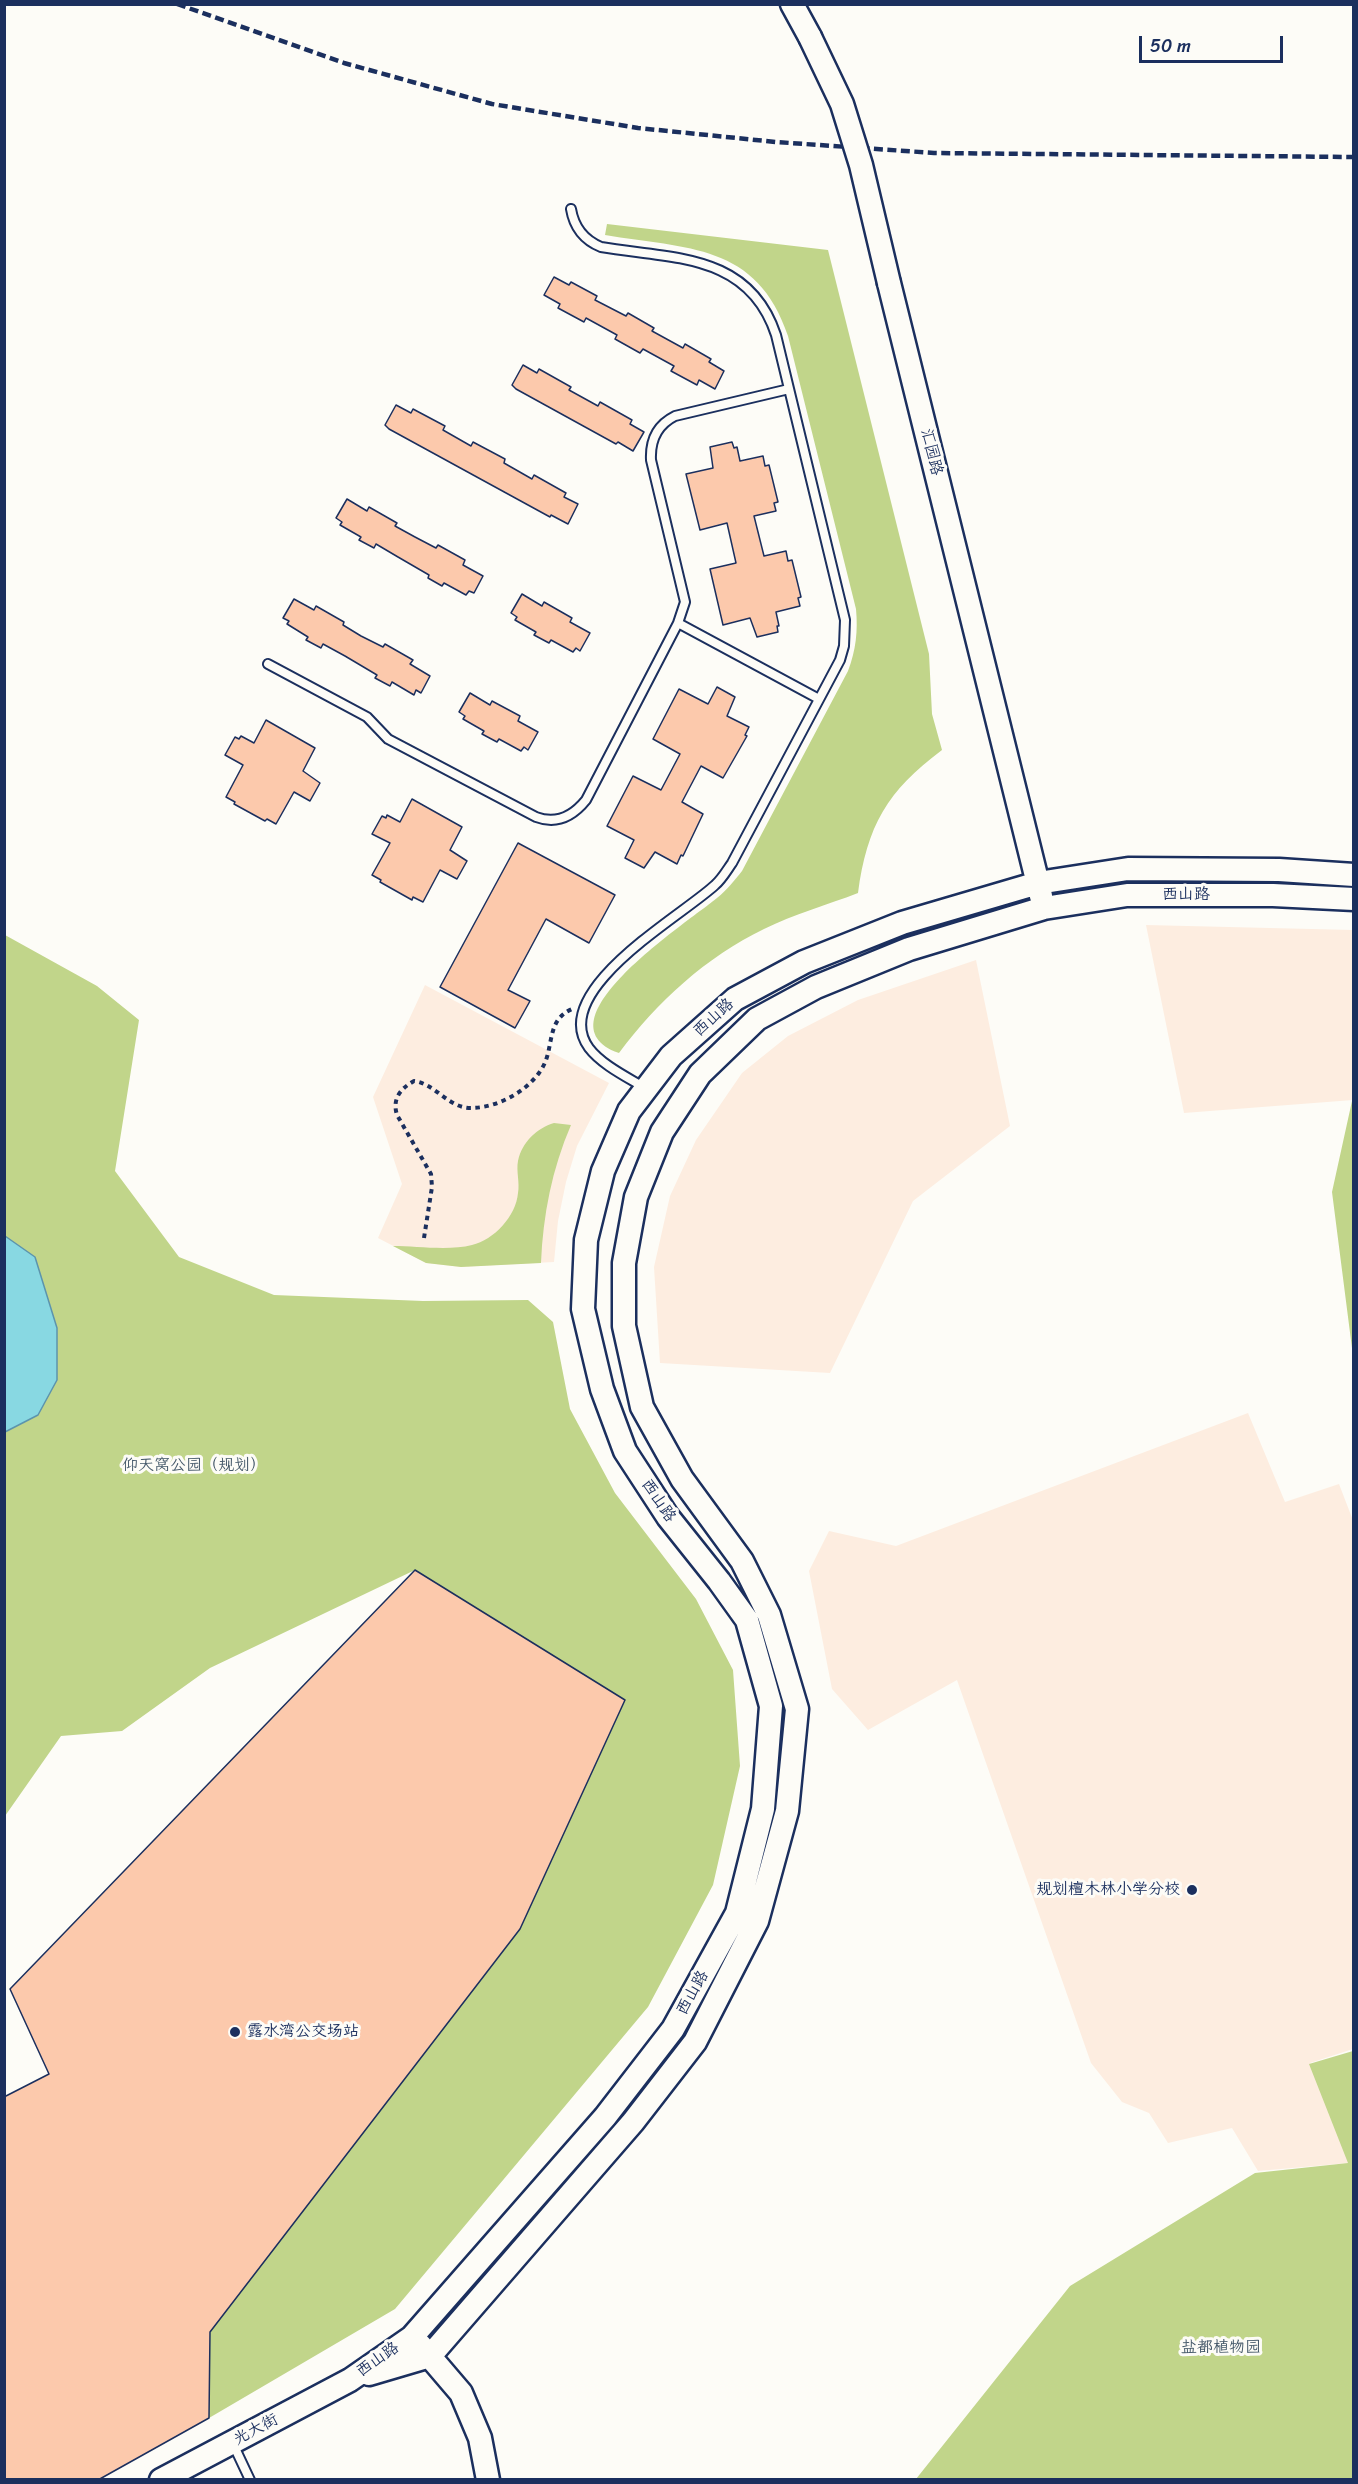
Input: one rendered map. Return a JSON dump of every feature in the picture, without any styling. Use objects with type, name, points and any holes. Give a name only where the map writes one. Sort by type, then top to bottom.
[{"type":"main road","name":"汇园路","points":[[792,4],[842,104],[861,165],[1044,908]]},
{"type":"main road","name":"西山路","points":[[350,2380],[412,2337],[605,2117],[674,2029],[736,1913],[763,1809],[771,1706],[747,1620],[668,1517],[625,1451],[602,1389],[583,1309],[586,1240],[603,1171],[629,1111],[671,1056],[735,999],[804,962],[902,923],[1038,883],[1128,869],[1279,870],[1353,875]]},
{"type":"main road","name":"西山路","points":[[350,2380],[430,2356],[633,2122],[695,2042],[757,1921],[787,1811],[796,1708],[769,1615],[742,1561],[682,1479],[642,1407],[624,1326],[624,1263],[636,1197],[662,1132],[700,1074],[757,1019],[816,987],[909,950],[1044,908],[1127,895],[1273,895],[1353,899]]},
{"type":"main road","points":[[412,2337],[461,2393],[480,2438],[488,2480]]},
{"type":"main road","name":"光大街","points":[[161,2480],[350,2380]]},
{"type":"lane","points":[[571,209],[577,228],[601,248],[714,267],[732,275],[748,288],[770,318],[845,620],[844,646],[840,660],[739,851],[724,874],[716,885],[676,913],[627,955],[592,993],[584,1007],[581,1020],[582,1034],[588,1048],[597,1057],[646,1089]]},
{"type":"lane","points":[[268,664],[367,717],[388,739],[536,817],[553,820],[574,812],[586,800],[678,623],[685,602],[651,460],[652,438],[668,420],[675,416],[789,389]]},
{"type":"lane","points":[[678,623],[819,699]]},
{"type":"lane","points":[[232,2442],[250,2480]]},
{"type":"path","points":[[424,1238],[432,1188],[431,1174],[397,1115],[395,1100],[401,1091],[414,1081],[424,1082],[451,1102],[469,1108],[487,1107],[510,1097],[528,1085],[539,1072],[546,1059],[550,1035],[561,1015],[570,1009],[584,1007]]},
{"type":"shaded area","points":[[1146,925],[1353,930],[1353,1100],[1184,1113]]},
{"type":"shaded area","points":[[976,960],[1010,1126],[913,1201],[830,1373],[660,1363],[654,1267],[670,1196],[696,1140],[742,1073],[788,1036],[858,1000]]},
{"type":"shaded area","points":[[425,985],[609,1083],[577,1146],[566,1182],[558,1221],[554,1262],[461,1267],[426,1263],[378,1238],[402,1184],[373,1097]]},
{"type":"shaded area","name":"规划檀木林小学分校","points":[[1248,1413],[1285,1502],[1339,1484],[1354,1523],[1353,2049],[1310,2063],[1349,2163],[1258,2171],[1232,2128],[1168,2143],[1149,2113],[1122,2102],[1091,2063],[957,1680],[868,1730],[832,1689],[809,1571],[829,1531],[896,1546]]},
{"type":"green space","points":[[607,224],[828,250],[929,654],[932,714],[942,750],[907,780],[883,812],[867,848],[858,893],[775,924],[722,953],[666,999],[619,1053],[597,1038],[594,1019],[605,996],[626,972],[652,949],[721,895],[742,871],[848,671],[855,648],[857,625],[856,609],[788,336],[775,306],[758,283],[738,267],[716,256],[691,249],[605,235]]},
{"type":"green space","name":"仰天窝公园（规划）","points":[[5,935],[97,986],[139,1020],[115,1171],[179,1257],[274,1295],[423,1301],[528,1300],[553,1322],[570,1409],[615,1493],[696,1599],[733,1670],[740,1766],[713,1885],[648,2007],[395,2309],[209,2418],[205,2334],[520,1929],[625,1700],[415,1570],[210,1668],[122,1731],[61,1736],[5,1816]]},
{"type":"green space","points":[[1353,1101],[1353,1356],[1332,1192]]},
{"type":"green space","points":[[554,1123],[571,1125],[550,1192],[541,1263],[461,1267],[426,1263],[393,1246],[463,1247],[480,1242],[496,1232],[503,1226],[516,1202],[518,1165],[523,1148],[536,1132]]},
{"type":"green space","name":"盐都植物园","points":[[1353,2051],[1353,2479],[916,2479],[1070,2286],[1255,2173],[1348,2163],[1309,2064]]},
{"type":"water","points":[[5,1236],[35,1257],[57,1328],[57,1380],[38,1415],[5,1432]]},
{"type":"building","points":[[554,277],[569,285],[571,282],[597,296],[595,300],[626,316],[628,313],[654,328],[652,331],[683,348],[685,344],[711,359],[709,362],[724,371],[715,389],[699,380],[697,385],[671,371],[674,366],[643,349],[640,353],[615,339],[617,335],[586,318],[584,322],[558,308],[560,304],[544,295]]},
{"type":"building","points":[[523,365],[537,373],[539,369],[571,387],[569,390],[598,406],[600,402],[632,420],[630,424],[644,432],[633,451],[516,389],[512,385]]},
{"type":"building","points":[[396,405],[411,413],[413,409],[445,426],[443,430],[471,446],[473,442],[505,459],[504,463],[532,479],[534,475],[566,493],[564,497],[578,504],[568,524],[551,515],[550,517],[389,429],[385,425]]},
{"type":"building","points":[[732,442],[734,448],[737,447],[740,461],[763,456],[765,466],[769,465],[778,502],[774,503],[776,511],[754,516],[764,556],[786,551],[788,561],[792,560],[801,597],[798,598],[800,606],[776,612],[778,632],[757,637],[750,618],[723,625],[710,569],[736,563],[727,523],[700,530],[686,474],[713,468],[710,447]]},
{"type":"building","points":[[347,499],[367,511],[369,507],[397,523],[395,526],[436,548],[438,545],[465,560],[463,565],[483,576],[474,593],[469,591],[466,595],[444,583],[442,586],[428,578],[429,575],[376,544],[374,548],[359,540],[361,537],[340,525],[342,522],[336,518]]},
{"type":"building","points":[[522,594],[542,606],[544,602],[572,618],[570,622],[590,633],[580,651],[576,648],[573,652],[551,640],[549,643],[534,635],[536,632],[515,620],[517,617],[511,613]]},
{"type":"building","points":[[294,599],[314,610],[316,606],[344,622],[343,625],[361,636],[383,647],[385,644],[413,660],[410,664],[430,676],[421,693],[416,690],[414,695],[392,682],[390,686],[375,678],[377,675],[345,656],[323,644],[321,648],[306,640],[308,637],[287,624],[289,621],[283,618]]},
{"type":"building","points":[[717,687],[735,697],[727,716],[749,727],[745,735],[747,736],[723,778],[701,766],[682,802],[703,814],[677,864],[655,852],[644,868],[625,858],[634,840],[607,826],[633,776],[661,790],[680,754],[653,739],[679,689],[708,704]]},
{"type":"building","points":[[470,693],[490,705],[492,701],[520,716],[518,721],[538,732],[528,750],[524,747],[521,751],[499,739],[497,742],[482,734],[484,731],[463,719],[465,716],[459,712]]},
{"type":"building","points":[[266,720],[315,748],[303,771],[320,783],[310,801],[294,792],[276,824],[267,819],[265,821],[226,797],[243,765],[225,755],[235,737],[239,739],[241,736],[254,743]]},
{"type":"building","points":[[412,799],[462,827],[450,850],[467,861],[457,879],[440,870],[423,902],[413,897],[412,900],[372,875],[390,843],[372,834],[382,816],[386,818],[387,815],[400,822]]},
{"type":"building","points":[[518,843],[615,895],[589,943],[546,919],[508,990],[530,1001],[515,1028],[440,987]]},
{"type":"building","name":"露水湾公交场站","points":[[415,1570],[625,1700],[520,1929],[210,2332],[209,2418],[98,2480],[4,2480],[4,2097],[49,2074],[10,1989]]},
{"type":"railway","points":[[177,4],[344,63],[492,104],[638,128],[776,142],[934,153],[1354,157]]},
{"type":"place","name":"规划檀木林小学分校","points":[[1192,1890]]},
{"type":"place","name":"露水湾公交场站","points":[[235,2032]]}]
